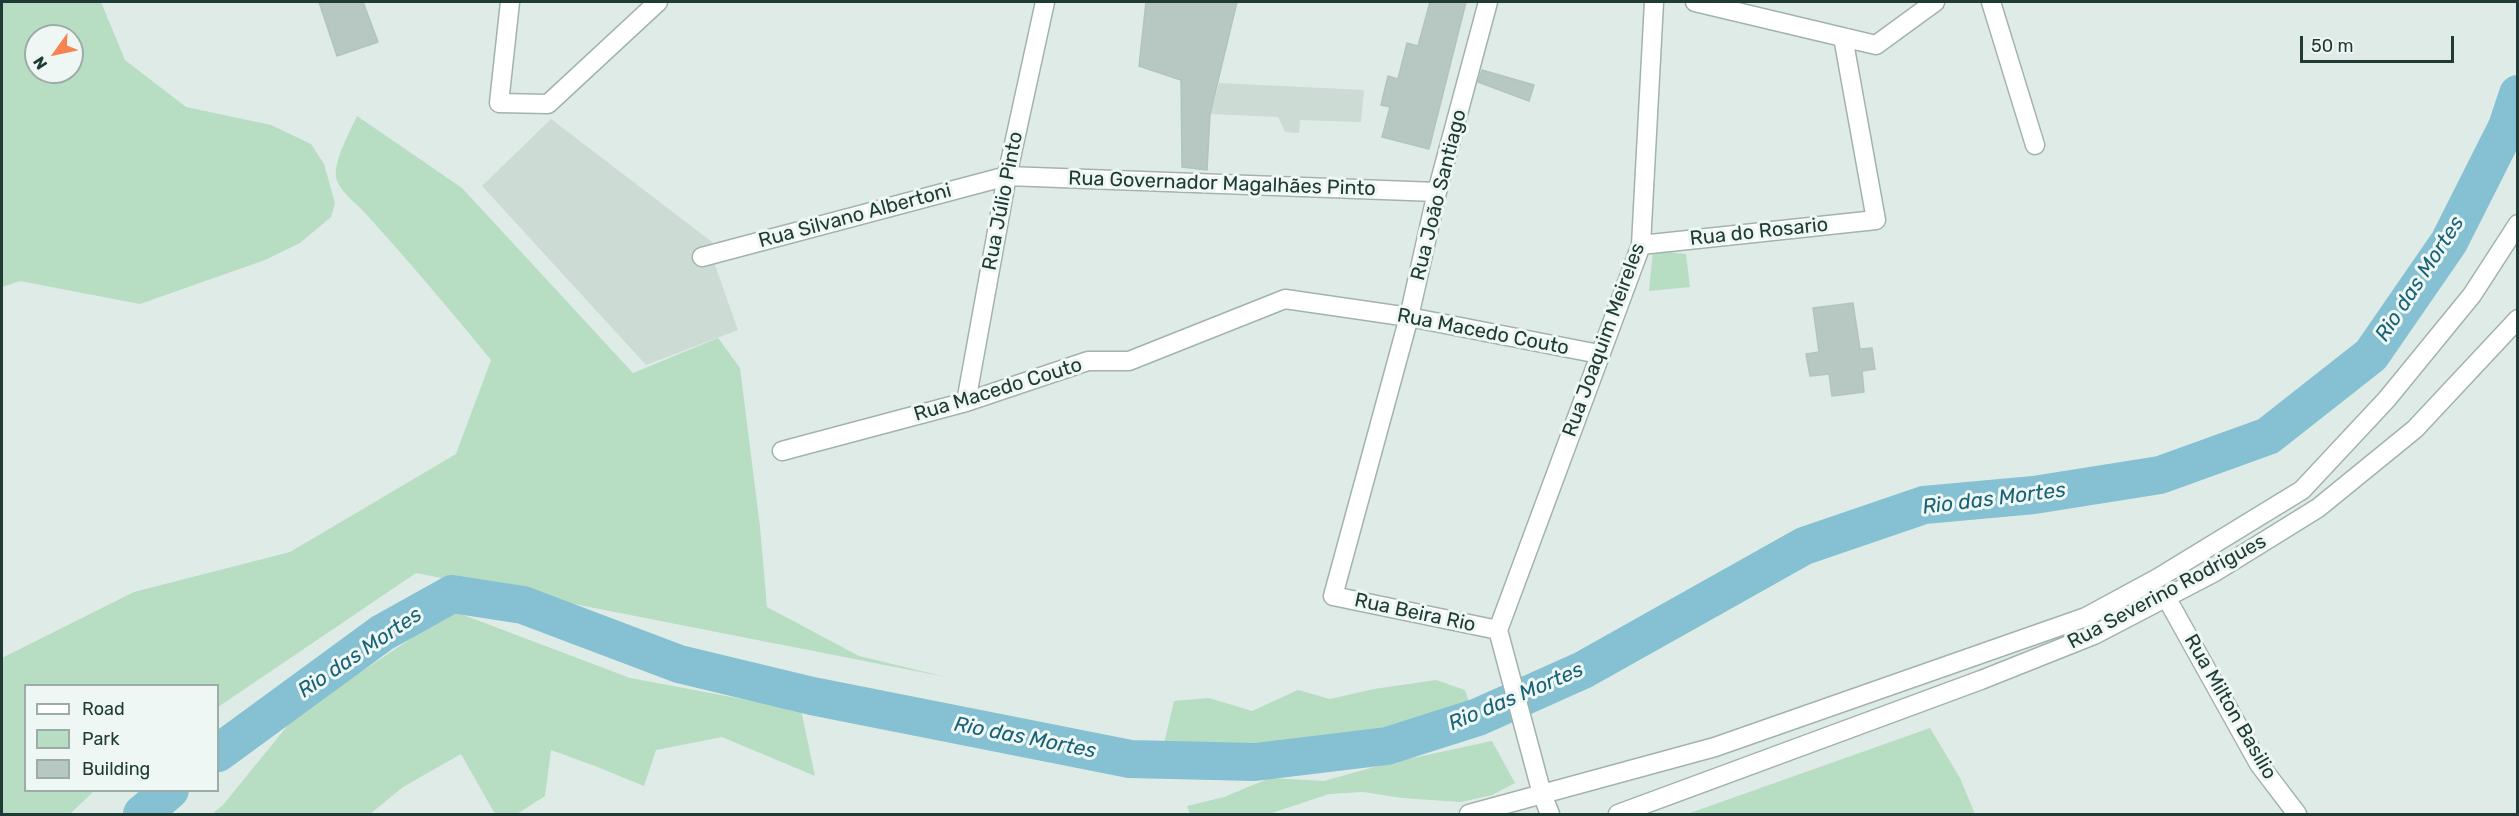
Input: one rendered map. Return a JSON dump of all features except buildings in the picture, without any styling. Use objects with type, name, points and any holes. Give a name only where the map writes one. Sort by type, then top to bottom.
[{"type":"street","points":[[510,2],[499,103],[548,104],[658,2]]},
{"type":"street","name":"Rua Júlio Pinto","points":[[966,402],[1007,176],[1045,2]]},
{"type":"street","name":"Rua João Santiago","points":[[1333,596],[1409,317],[1437,192],[1488,2]]},
{"type":"street","name":"Rua Joaquim Meireles","points":[[1498,630],[1641,245],[1654,2]]},
{"type":"street","points":[[1695,2],[1876,45],[1935,2]]},
{"type":"street","points":[[1991,2],[2034,145]]},
{"type":"street","name":"Rua do Rosario","points":[[1641,245],[1876,220],[1843,37]]},
{"type":"street","name":"Rua Governador Magalhães Pinto","points":[[1007,176],[1437,192]]},
{"type":"street","name":"Rua Silvano Albertoni","points":[[702,257],[1007,176]]},
{"type":"street","points":[[1469,814],[1715,747],[2086,617],[2158,578],[2302,490],[2387,399],[2472,295],[2517,224]]},
{"type":"street","name":"Rua Macedo Couto","points":[[782,451],[966,402],[1088,361],[1129,361],[1285,299],[1409,317],[1599,354]]},
{"type":"street","name":"Rua Severino Rodrigues","points":[[1618,814],[1991,676],[2094,635],[2213,573],[2318,508],[2415,429],[2517,319]]},
{"type":"street","name":"Rua Beira Rio","points":[[1333,596],[1498,630]]},
{"type":"street","name":"Rua Milton Basilio","points":[[2166,597],[2259,764],[2297,814]]},
{"type":"street","points":[[1498,630],[1542,794],[1550,814]]},
{"type":"shaded area","points":[[1219,83],[1364,90],[1361,122],[1300,120],[1299,133],[1285,132],[1278,117],[1210,114]]},
{"type":"shaded area","points":[[551,119],[712,242],[716,268],[738,330],[646,365],[482,186]]},
{"type":"green space","points":[[2,2],[101,2],[125,60],[186,107],[271,125],[311,144],[324,164],[335,203],[331,217],[300,243],[265,260],[140,304],[20,281],[2,287]]},
{"type":"green space","points":[[357,116],[462,188],[633,373],[718,338],[740,368],[760,527],[767,607],[859,656],[946,677],[416,573],[219,706],[219,684],[24,684],[24,792],[93,792],[70,814],[2,814],[2,658],[134,592],[290,552],[456,454],[491,360],[413,267],[337,182],[337,162]]},
{"type":"green space","points":[[1653,251],[1686,254],[1690,287],[1649,291]]},
{"type":"green space","points":[[453,611],[630,678],[801,710],[815,776],[722,737],[656,750],[644,786],[551,750],[545,796],[517,814],[495,814],[461,754],[403,787],[370,814],[212,814],[223,805],[297,714]]},
{"type":"green space","points":[[1436,680],[1465,690],[1471,708],[1381,734],[1219,751],[1163,748],[1174,701],[1209,698],[1252,711],[1298,690],[1330,699],[1374,689]]},
{"type":"green space","points":[[1930,728],[1960,778],[1975,814],[1687,814]]},
{"type":"green space","points":[[1492,741],[1515,783],[1492,795],[1461,802],[1402,798],[1363,792],[1329,794],[1269,814],[1190,814],[1187,806],[1224,797],[1270,778],[1324,781],[1385,764]]},
{"type":"waterway","name":"Rio das Mortes","points":[[219,752],[382,633],[452,594],[523,605],[679,664],[812,696],[1130,759],[1255,762],[1387,746],[1478,717],[1583,670],[1804,546],[1924,505],[2034,495],[2160,475],[2268,436],[2371,355],[2449,242],[2507,127],[2518,94]]},
{"type":"waterway","name":"Rio das Mortes","points":[[142,814],[168,792]]}]
